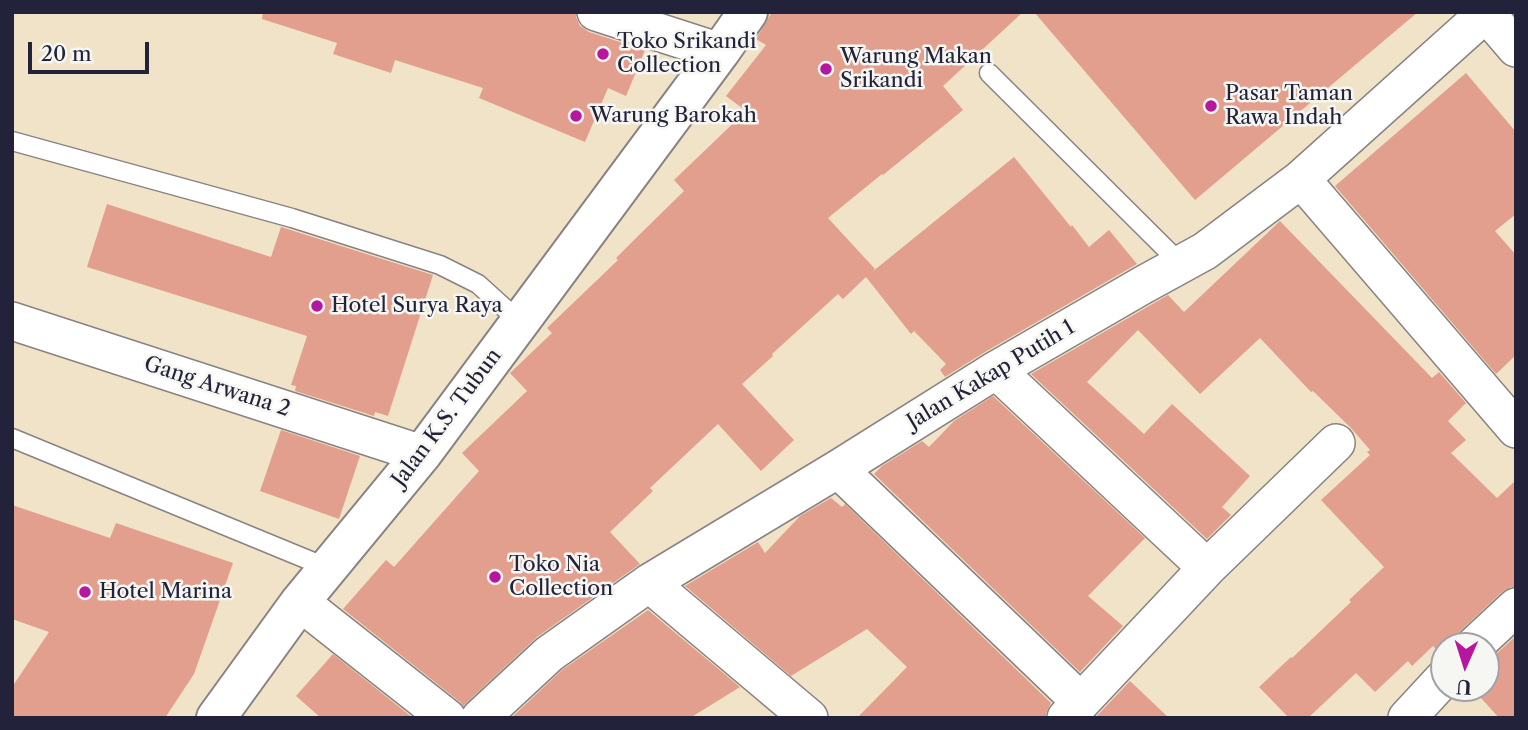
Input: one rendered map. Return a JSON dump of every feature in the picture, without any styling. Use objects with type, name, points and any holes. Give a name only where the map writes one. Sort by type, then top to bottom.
[{"type":"street","points":[[596,12],[720,52]]},
{"type":"street","name":"Jalan K.S. Tubun","points":[[216,718],[300,602],[422,454],[748,12]]},
{"type":"street","points":[[1486,13],[1516,48]]},
{"type":"street","name":"Jalan Kakap Putih 1","points":[[480,718],[549,654],[649,583],[996,370],[1205,251],[1301,179],[1486,13]]},
{"type":"street","points":[[1301,179],[1516,429]]},
{"type":"street","name":"Gang Arwana 2","points":[[12,321],[422,454]]},
{"type":"street","points":[[996,370],[1207,568]]},
{"type":"street","points":[[838,469],[1073,710],[1207,568],[1335,443]]},
{"type":"street","points":[[649,583],[809,718]]},
{"type":"street","points":[[300,602],[447,718]]},
{"type":"street","points":[[1489,632],[1516,607]]},
{"type":"street","points":[[1407,718],[1430,693]]},
{"type":"lane","points":[[989,74],[1181,264]]},
{"type":"lane","points":[[12,141],[292,218],[440,265],[478,284],[520,322]]},
{"type":"lane","points":[[12,438],[328,568]]},
{"type":"building","points":[[263,12],[576,12],[580,26],[589,32],[645,50],[626,96],[608,88],[585,142],[479,98],[483,88],[395,60],[391,73],[333,54],[337,43],[262,19]]},
{"type":"building","points":[[772,12],[1023,12],[943,86],[963,110],[828,218],[875,269],[872,272],[1014,157],[1089,247],[1109,230],[1137,264],[945,377],[940,370],[946,364],[914,331],[911,334],[866,277],[843,299],[838,294],[742,384],[794,440],[761,471],[718,424],[650,488],[653,491],[610,532],[640,564],[537,637],[463,706],[343,609],[386,560],[394,567],[479,471],[462,453],[527,391],[510,373],[552,333],[547,328],[618,260],[616,258],[684,191],[674,180],[746,111],[726,96],[766,45],[756,39]]},
{"type":"building","name":"Pasar Taman Rawa Indah","points":[[1034,12],[1418,12],[1195,200]]},
{"type":"building","points":[[1466,73],[1516,132],[1516,214],[1495,231],[1516,255],[1516,355],[1496,374],[1335,186]]},
{"type":"building","name":"Hotel Surya Raya","points":[[107,204],[271,257],[281,227],[433,275],[388,416],[375,412],[374,416],[295,391],[296,386],[291,385],[307,336],[87,267]]},
{"type":"building","points":[[1280,221],[1432,378],[1439,372],[1466,403],[1448,421],[1466,440],[1451,453],[1497,498],[1516,480],[1516,587],[1502,592],[1459,632],[1430,632],[1430,649],[1412,666],[1408,661],[1375,692],[1356,673],[1308,718],[1289,718],[1259,687],[1351,602],[1349,600],[1384,567],[1321,500],[1370,455],[1367,452],[1370,450],[1260,338],[1200,394],[1138,330],[1087,382],[1144,434],[1172,404],[1250,476],[1222,507],[1231,515],[1207,539],[1031,374],[1168,295],[1184,312]]},
{"type":"building","points":[[993,396],[1145,538],[1088,596],[1123,626],[1080,672],[874,474],[922,441],[929,447],[954,421]]},
{"type":"building","points":[[281,430],[360,456],[339,519],[260,491]]},
{"type":"building","points":[[831,498],[842,507],[845,504],[1051,703],[1046,718],[857,718],[907,667],[867,629],[791,676],[685,586],[758,542],[765,553],[800,516]]},
{"type":"building","points":[[12,505],[110,538],[116,523],[233,563],[194,674],[165,718],[12,718],[12,687],[49,632],[12,619]]},
{"type":"building","points":[[648,610],[740,687],[690,718],[511,718],[562,670]]},
{"type":"building","points":[[1516,636],[1516,718],[1499,718],[1485,702],[1500,702],[1500,650]]},
{"type":"building","points":[[333,654],[413,718],[321,718],[296,696]]},
{"type":"building","points":[[1130,681],[1169,718],[1095,718]]},
{"type":"place","name":"Toko Srikandi Collection","points":[[603,54]]},
{"type":"place","name":"Warung Makan Srikandi","points":[[826,69]]},
{"type":"place","name":"Pasar Taman Rawa Indah","points":[[1211,106]]},
{"type":"place","name":"Warung Barokah","points":[[576,116]]},
{"type":"place","name":"Hotel Surya Raya","points":[[317,306]]},
{"type":"place","name":"Toko Nia Collection","points":[[495,577]]},
{"type":"place","name":"Hotel Marina","points":[[85,592]]}]
